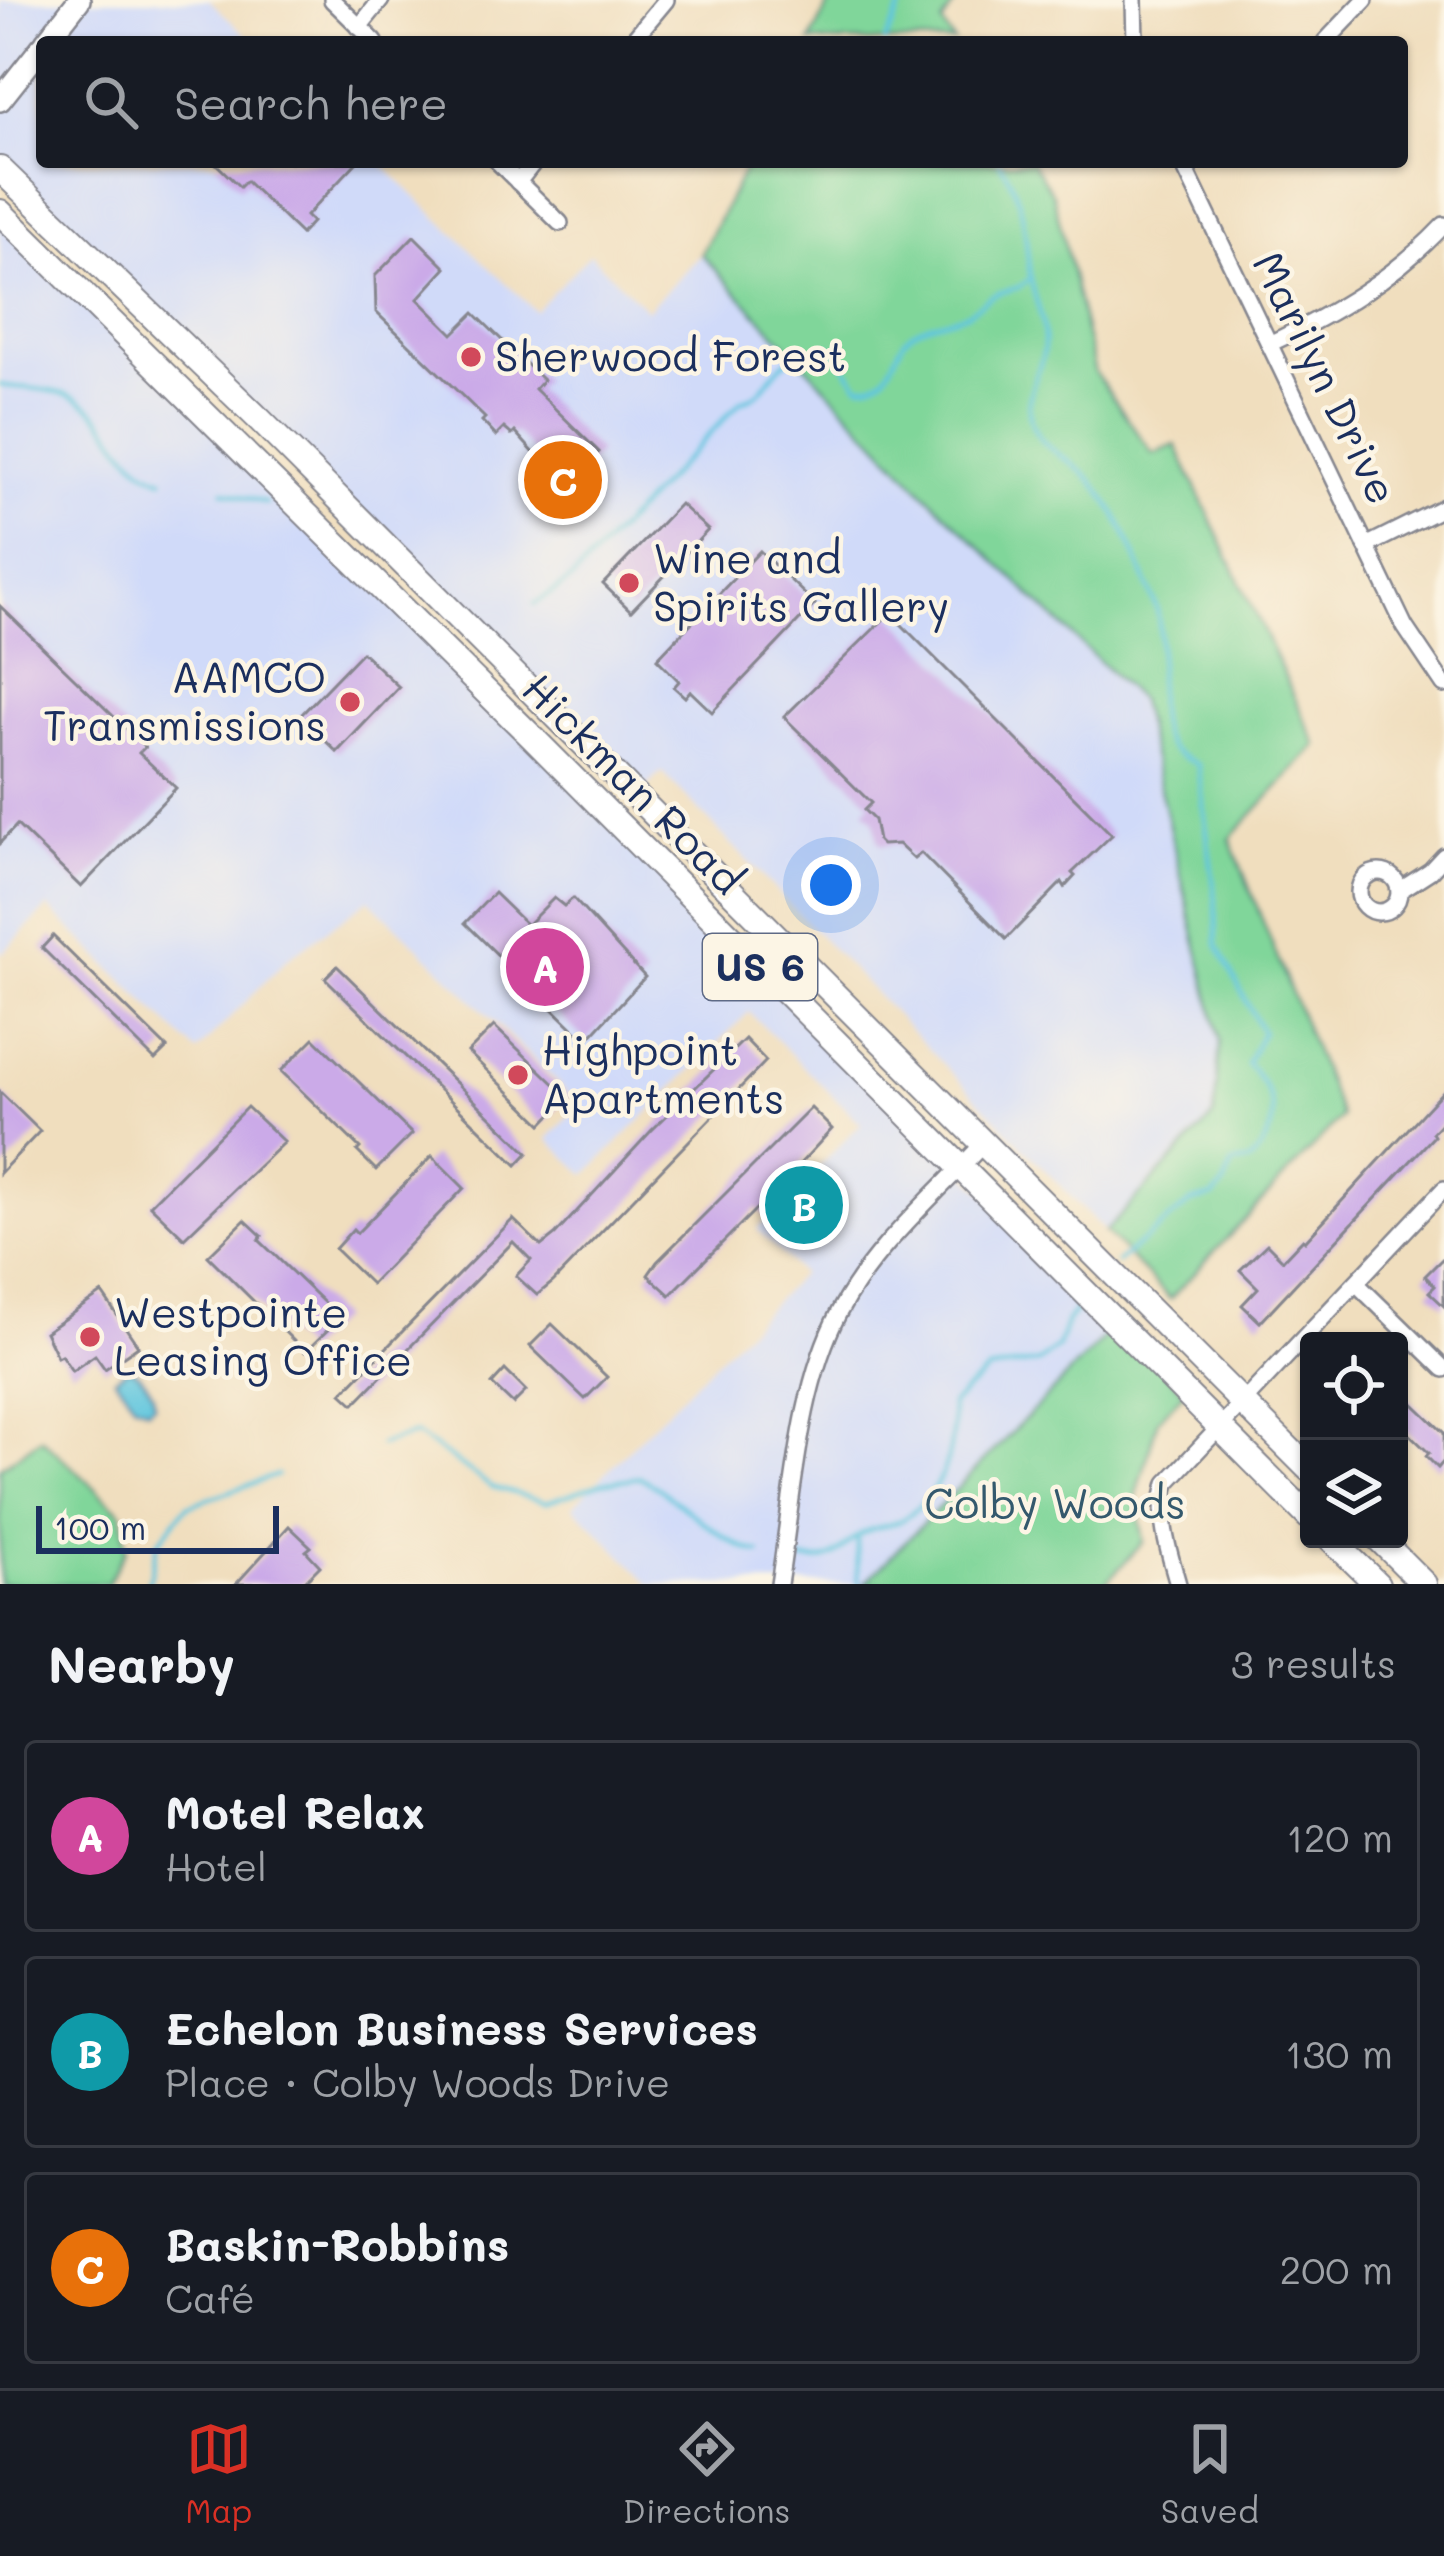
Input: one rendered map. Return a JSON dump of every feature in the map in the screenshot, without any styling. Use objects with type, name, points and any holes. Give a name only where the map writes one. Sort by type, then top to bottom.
[{"type":"main road","points":[[51,36],[79,0]]},
{"type":"main road","points":[[0,100],[36,55]]},
{"type":"main road","name":"Hickman Road","points":[[0,169],[260,420],[1300,1460]]},
{"type":"main road","name":"Hickman Road","points":[[0,212],[1300,1507]]},
{"type":"main road","points":[[1340,1548],[1377,1584]]},
{"type":"main road","points":[[1388,1548],[1424,1584]]},
{"type":"street","points":[[332,0],[369,36]]},
{"type":"street","points":[[359,27],[381,0]]},
{"type":"street","points":[[637,36],[665,0]]},
{"type":"street","points":[[1134,0],[1135,36]]},
{"type":"street","points":[[1330,36],[1365,0]]},
{"type":"street","points":[[503,168],[560,223]]},
{"type":"street","points":[[518,182],[529,168]]},
{"type":"street","name":"Marilyn Drive","points":[[1185,168],[1406,627],[1444,685]]},
{"type":"street","points":[[1269,344],[1337,312],[1379,284],[1444,225]]},
{"type":"street","points":[[1366,546],[1444,507]]},
{"type":"street","points":[[1400,891],[1444,856]]},
{"type":"street","points":[[779,1584],[806,1416],[827,1337],[862,1276],[984,1144]]},
{"type":"street","points":[[1178,1584],[1160,1506],[1174,1473],[1444,1189]]},
{"type":"street","points":[[1356,1283],[1444,1369]]},
{"type":"shaded area","points":[[0,0],[209,0],[247,36],[36,36],[36,168],[385,168],[535,311],[590,254],[647,310],[701,254],[924,492],[1139,700],[1220,1041],[1214,1116],[1105,1232],[662,772],[636,797],[0,169]]},
{"type":"shaded area","points":[[0,212],[1117,1325],[864,1584],[651,1584],[573,1506],[801,1274],[757,1229],[861,1124],[749,1012],[586,1175],[548,1139],[580,1105],[369,899],[287,959],[197,1052],[48,907],[0,951]]},
{"type":"green space","points":[[831,0],[957,0],[942,23],[950,36],[813,36]]},
{"type":"green space","points":[[745,168],[1036,168],[1053,194],[1095,373],[1153,454],[1176,445],[1317,745],[1230,839],[1341,1117],[1170,1299],[1105,1232],[1214,1116],[1220,1041],[1139,700],[924,492],[701,254]]},
{"type":"green space","name":"Colby Woods","points":[[1117,1325],[1185,1392],[1158,1419],[1136,1498],[1144,1542],[1104,1584],[864,1584]]},
{"type":"green space","points":[[41,1438],[122,1513],[126,1550],[107,1584],[0,1584],[0,1468]]},
{"type":"water","points":[[128,1368],[150,1388],[154,1404],[148,1409],[134,1403],[115,1378]]},
{"type":"building","points":[[220,168],[351,168],[306,216],[312,222],[301,234],[246,181],[240,187]]},
{"type":"building","name":"Sherwood Forest","points":[[414,236],[446,268],[418,299],[453,334],[474,313],[543,380],[535,389],[599,452],[565,487],[515,432],[512,435],[504,428],[496,436],[482,421],[485,418],[376,312],[375,276]]},
{"type":"building","points":[[680,504],[708,530],[631,611],[603,584]]},
{"type":"building","points":[[760,551],[815,604],[712,712],[690,691],[685,697],[674,687],[679,681],[657,659]]},
{"type":"building","points":[[0,606],[145,747],[139,753],[176,788],[81,887],[17,825],[0,843]]},
{"type":"building","points":[[890,613],[1112,835],[1072,873],[1075,876],[1065,887],[1062,882],[1006,939],[921,853],[914,859],[898,844],[878,841],[874,820],[864,810],[871,803],[784,717]]},
{"type":"building","name":"AAMCO Transmissions","points":[[362,652],[399,687],[337,752],[300,716]]},
{"type":"building","points":[[494,893],[527,925],[554,898],[564,906],[573,898],[645,977],[586,1041],[465,923]]},
{"type":"building","points":[[53,936],[167,1048],[155,1060],[42,948]]},
{"type":"building","points":[[337,966],[528,1153],[517,1165],[325,978]]},
{"type":"building","name":"Highpoint Apartments","points":[[494,1026],[568,1097],[542,1124],[468,1052]]},
{"type":"building","points":[[314,1038],[412,1134],[376,1170],[357,1151],[360,1148],[281,1071]]},
{"type":"building","points":[[745,1039],[766,1061],[553,1282],[537,1295],[516,1276],[531,1260],[513,1242],[354,1404],[342,1393],[513,1219],[541,1246],[555,1235]]},
{"type":"building","points":[[1444,1090],[1444,1120],[1434,1136],[1260,1322],[1242,1305],[1258,1288],[1240,1270],[1267,1244],[1283,1260],[1305,1241]]},
{"type":"building","points":[[0,1092],[40,1131],[0,1173]]},
{"type":"building","points":[[247,1107],[284,1142],[184,1238],[150,1205]]},
{"type":"building","points":[[811,1108],[832,1129],[799,1165],[828,1193],[818,1203],[823,1208],[798,1234],[794,1230],[787,1237],[757,1208],[670,1295],[648,1275],[657,1262]]},
{"type":"building","points":[[432,1156],[464,1188],[371,1284],[335,1249],[353,1229],[357,1233]]},
{"type":"building","points":[[245,1220],[262,1236],[259,1240],[340,1318],[305,1352],[208,1256]]},
{"type":"building","points":[[1444,1257],[1444,1306],[1429,1292],[1435,1286],[1425,1276]]},
{"type":"building","name":"Westpointe Leasing Office","points":[[102,1293],[138,1346],[105,1369],[95,1355],[72,1371],[61,1355],[57,1357],[45,1332]]},
{"type":"building","points":[[552,1324],[607,1377],[585,1399],[530,1346]]},
{"type":"building","points":[[505,1370],[526,1391],[513,1404],[492,1384]]},
{"type":"building","points":[[1408,1399],[1444,1433],[1444,1461],[1438,1468],[1426,1456],[1429,1453],[1408,1433]]},
{"type":"building","points":[[289,1526],[311,1547],[306,1551],[320,1566],[302,1584],[236,1584]]},
{"type":"waterway","points":[[888,36],[905,0]]},
{"type":"waterway","points":[[1003,168],[1019,202],[1043,328],[1044,348],[1029,401],[1032,424],[1042,441],[1102,493],[1154,601],[1160,637],[1159,722],[1174,752],[1198,765],[1217,944],[1262,1032],[1247,1064],[1265,1088],[1272,1113],[1268,1137],[1250,1162],[1233,1164],[1213,1197],[1190,1203],[1117,1262]]},
{"type":"waterway","points":[[535,604],[571,580],[741,401],[762,389],[789,359],[831,347],[859,385],[872,384],[887,372],[914,331],[967,313],[1031,278]]},
{"type":"waterway","points":[[0,385],[75,398],[99,416],[137,463],[163,479]]},
{"type":"waterway","points":[[223,491],[266,503]]},
{"type":"waterway","points":[[802,1560],[833,1556],[857,1536],[899,1521],[917,1508],[944,1469],[952,1437],[951,1404],[988,1371],[1039,1362],[1058,1347],[1067,1321],[1082,1302]]},
{"type":"waterway","points":[[380,1445],[415,1434],[492,1487],[546,1502],[601,1483],[640,1477],[731,1541],[760,1553]]},
{"type":"waterway","points":[[148,1584],[158,1542],[187,1506],[277,1475]]},
{"type":"waterway","points":[[857,1539],[858,1584]]},
{"type":"place","name":"Sherwood Forest","points":[[471,357]]},
{"type":"place","name":"Baskin-Robbins","points":[[563,480]]},
{"type":"place","name":"Wine and Spirits Gallery","points":[[629,583]]},
{"type":"place","name":"AAMCO Transmissions","points":[[350,702]]},
{"type":"place","name":"Motel Relax","points":[[545,967]]},
{"type":"place","name":"Highpoint Apartments","points":[[518,1075]]},
{"type":"place","name":"Echelon Business Services","points":[[804,1205]]},
{"type":"place","name":"Westpointe Leasing Office","points":[[90,1337]]}]
